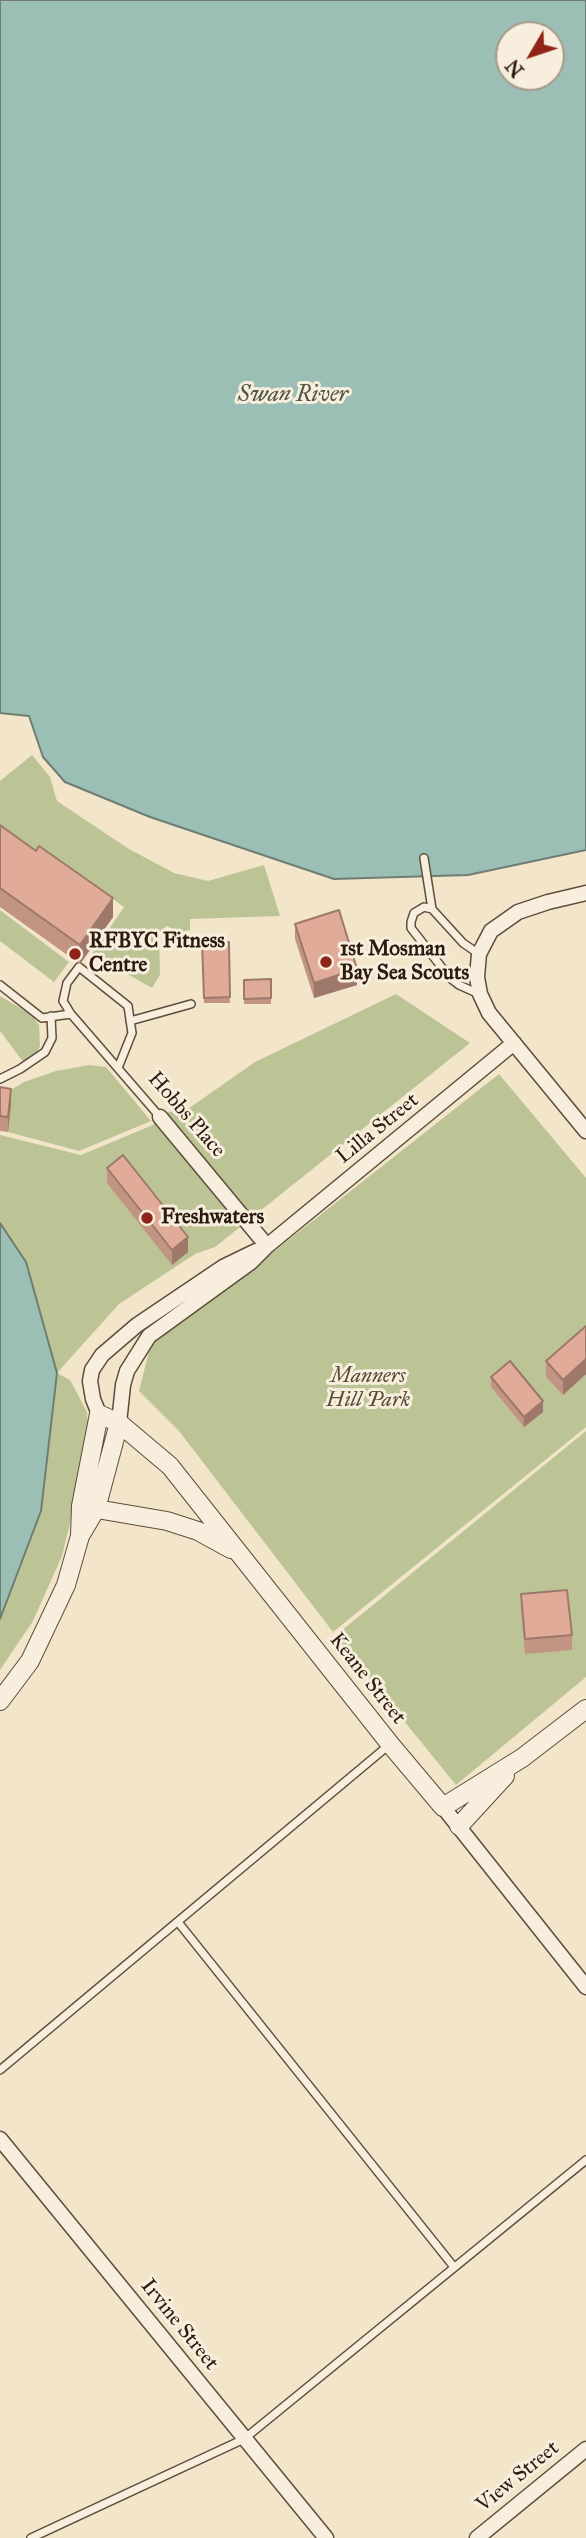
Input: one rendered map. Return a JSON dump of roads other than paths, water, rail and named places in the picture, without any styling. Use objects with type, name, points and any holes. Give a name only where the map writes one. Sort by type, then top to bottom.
[{"type":"street","points":[[586,893],[518,912],[491,931],[479,954],[477,977],[480,994],[489,1013],[586,1131]]},
{"type":"street","name":"Lilla Street","points":[[119,1423],[127,1371],[149,1336],[239,1272],[514,1043]]},
{"type":"street","name":"Hobbs Place","points":[[160,1117],[267,1246]]},
{"type":"street","name":"Lilla Street","points":[[99,1415],[90,1381],[92,1370],[102,1355],[137,1325],[223,1267],[267,1246]]},
{"type":"street","points":[[88,1508],[99,1415]]},
{"type":"street","name":"Keane Street","points":[[99,1415],[119,1423],[170,1466],[586,1987]]},
{"type":"street","points":[[0,1701],[30,1661],[65,1586],[88,1508],[119,1423]]},
{"type":"street","points":[[88,1508],[167,1521],[198,1531],[243,1557]]},
{"type":"street","points":[[443,1807],[522,1758],[586,1709]]},
{"type":"street","points":[[458,1826],[522,1758]]},
{"type":"street","name":"Irvine Street","points":[[0,2139],[326,2538]]},
{"type":"street","name":"View Street","points":[[477,2538],[586,2449]]},
{"type":"lane","points":[[424,858],[432,909]]},
{"type":"lane","points":[[479,954],[463,943],[432,909],[418,909],[412,916],[411,928],[415,936],[450,978],[480,994]]},
{"type":"lane","points":[[0,985],[42,1018],[71,1014],[63,1001],[66,984],[79,967],[128,1006],[132,1033],[118,1068]]},
{"type":"lane","points":[[130,1021],[191,1004]]},
{"type":"lane","name":"Hobbs Place","points":[[71,1014],[160,1117]]},
{"type":"lane","points":[[1,1077],[20,1069],[45,1052],[52,1038],[51,1016]]},
{"type":"lane","points":[[0,2070],[390,1744]]},
{"type":"lane","points":[[178,1922],[454,2267]]},
{"type":"lane","points":[[31,2538],[244,2439],[586,2160]]},
{"type":"water","name":"Swan River","points":[[0,0],[586,0],[586,850],[468,875],[334,879],[150,817],[65,782],[43,757],[29,716],[0,713]]},
{"type":"water","points":[[0,1223],[26,1262],[57,1373],[41,1511],[0,1619]]},
{"type":"place","name":"RFBYC Fitness Centre","points":[[75,954]]},
{"type":"place","name":"1st Mosman Bay Sea Scouts","points":[[326,962]]},
{"type":"place","name":"Freshwaters","points":[[147,1218]]},
{"type":"park label","name":"Manners Hill Park","points":[[368,1389]]}]
